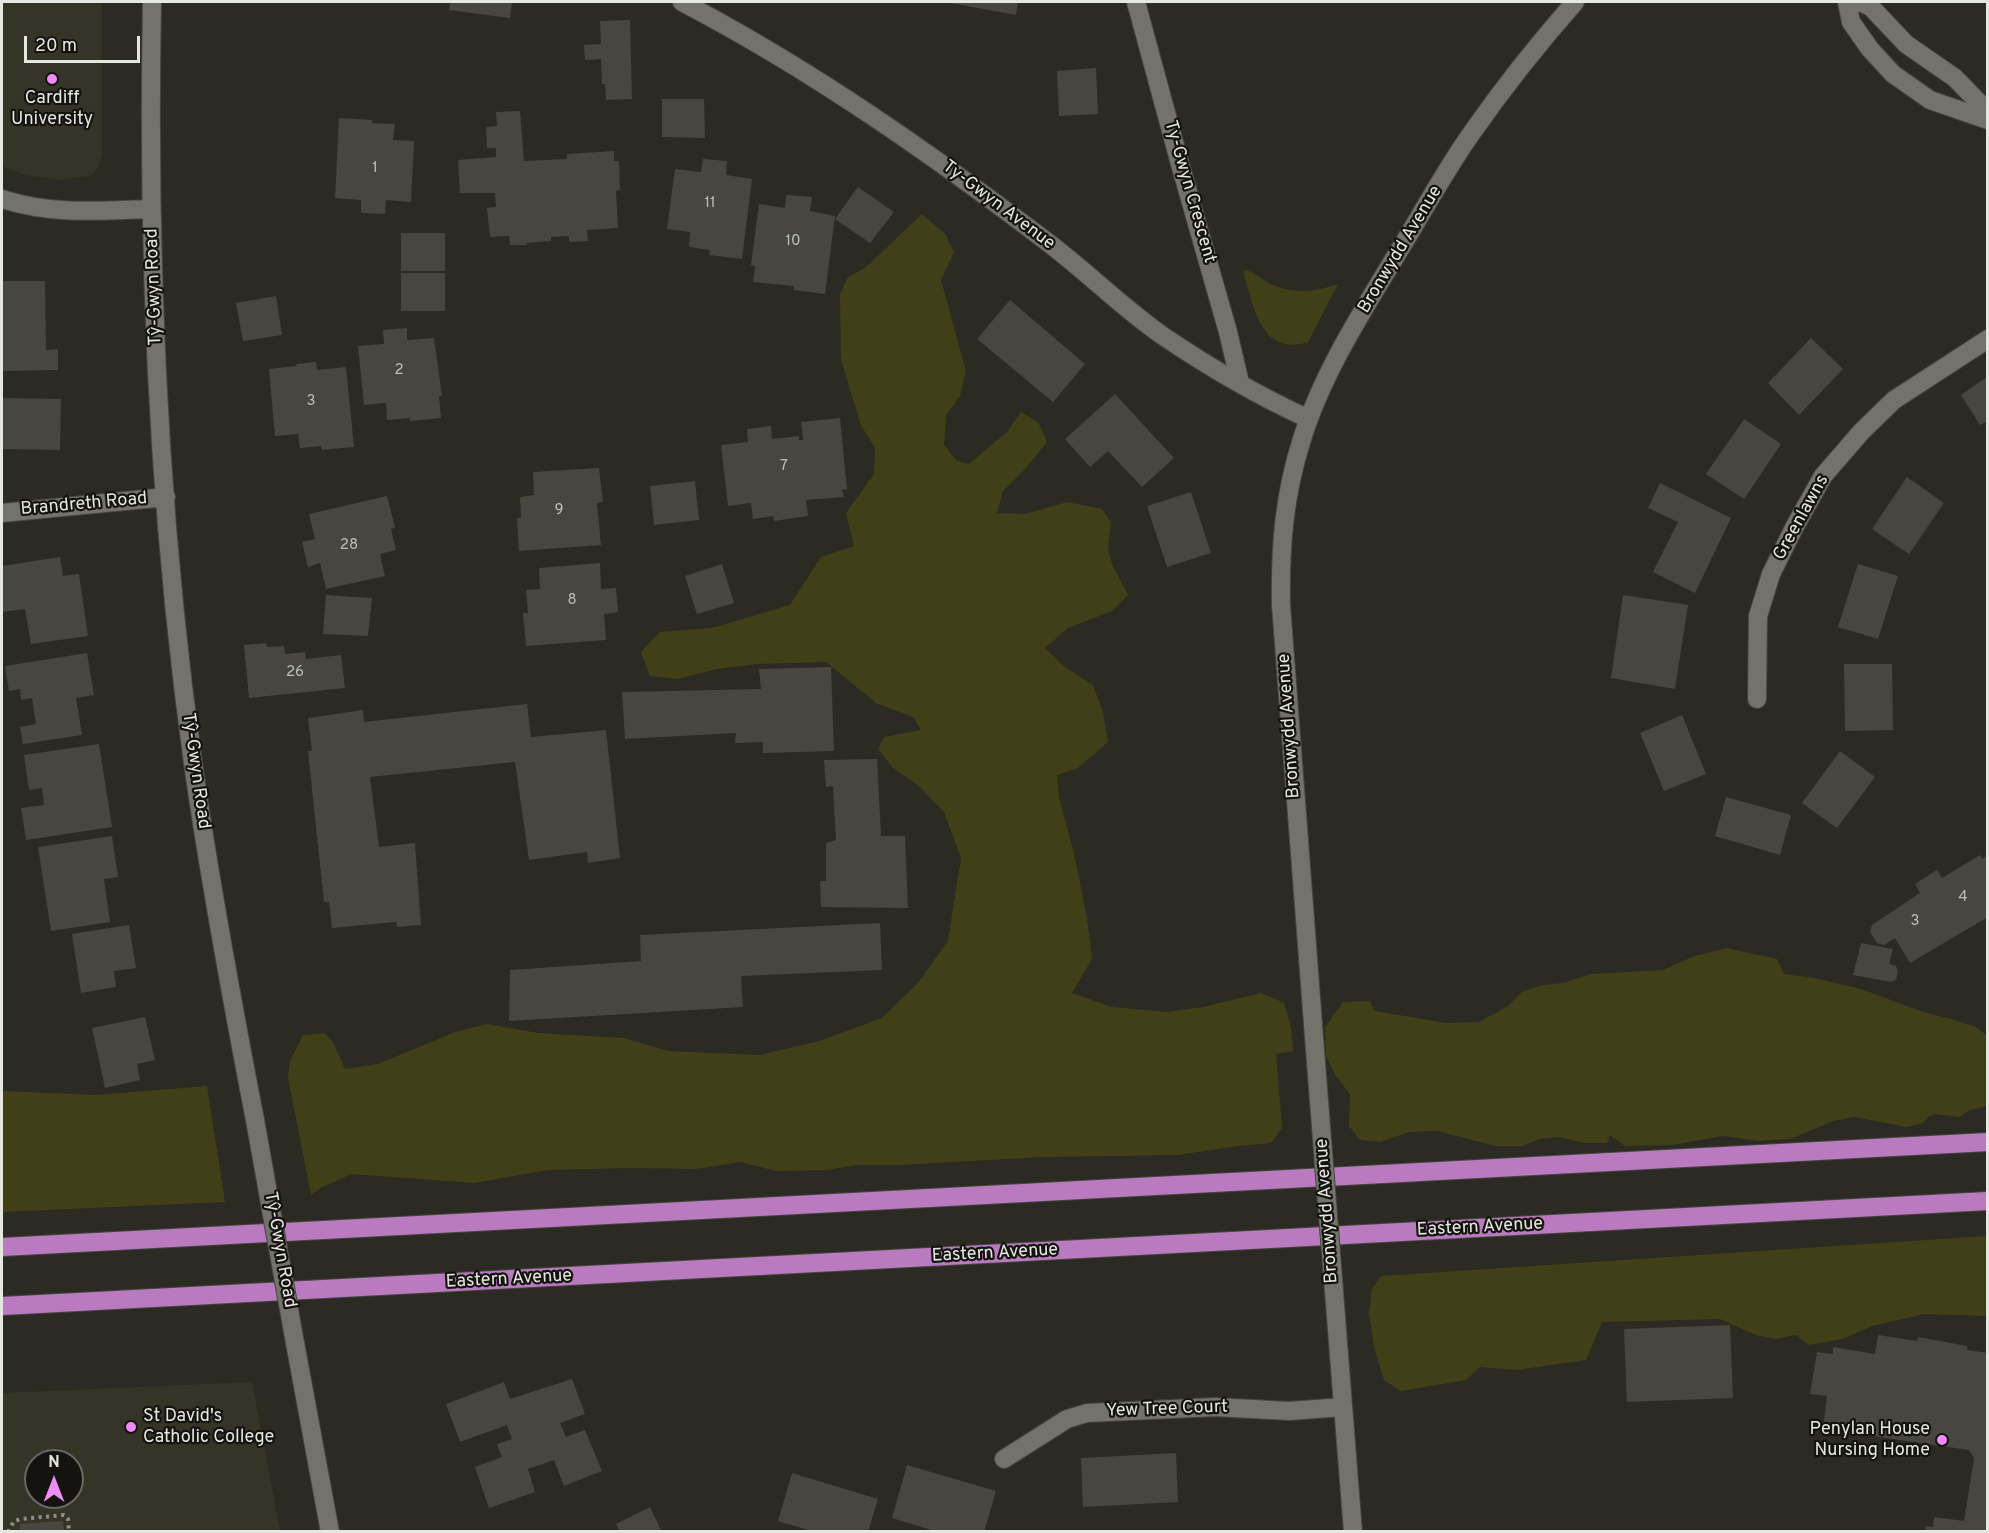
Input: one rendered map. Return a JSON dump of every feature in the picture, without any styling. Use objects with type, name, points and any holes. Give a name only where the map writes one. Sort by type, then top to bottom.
[{"type":"highway","points":[[2,1247],[1988,1142]]},
{"type":"highway","name":"Eastern Avenue","points":[[2,1306],[1988,1201]]},
{"type":"street","name":"Tŷ-Gwyn Road","points":[[152,2],[150,106],[152,209],[166,497],[180,654],[193,764],[222,943],[330,1532]]},
{"type":"street","name":"Ty-Gwyn Avenue","points":[[682,2],[727,25],[853,102],[961,177],[1052,246],[1162,335],[1240,383],[1309,419]]},
{"type":"street","name":"Ty-Gwyn Crescent","points":[[1136,2],[1176,153],[1228,332],[1240,383]]},
{"type":"street","name":"Bronwydd Avenue","points":[[1353,1532],[1289,721],[1281,563],[1283,523],[1291,480],[1309,419],[1333,366],[1377,287],[1470,135],[1538,45],[1575,2]]},
{"type":"street","points":[[1847,2],[1851,22],[1870,49],[1893,74],[1930,100],[1988,120]]},
{"type":"street","points":[[1860,2],[1871,7],[1906,44],[1955,78],[1988,112]]},
{"type":"street","points":[[2,200],[52,211],[152,209]]},
{"type":"street","name":"Greenlawns","points":[[1757,699],[1758,616],[1771,574],[1823,476],[1862,431],[1894,400],[1988,339]]},
{"type":"street","name":"Brandreth Road","points":[[2,513],[166,497]]},
{"type":"street","name":"Yew Tree Court","points":[[1004,1459],[1067,1419],[1086,1413],[1215,1407],[1289,1411],[1343,1407]]},
{"type":"path","points":[[8,1532],[14,1521],[64,1515],[68,1519],[69,1532]]},
{"type":"shaded area","name":"Cardiff University","points":[[2,2],[102,2],[102,154],[98,168],[91,176],[60,180],[25,175],[2,166]]},
{"type":"shaded area","points":[[922,214],[945,234],[954,252],[941,280],[966,371],[960,396],[946,415],[944,445],[957,461],[969,464],[1007,432],[1021,412],[1038,422],[1047,442],[1027,467],[1003,491],[997,513],[1026,514],[1067,502],[1102,509],[1111,522],[1108,548],[1112,564],[1128,595],[1112,611],[1068,628],[1045,648],[1065,667],[1093,685],[1103,712],[1108,742],[1078,768],[1057,775],[1059,797],[1075,858],[1087,918],[1092,959],[1072,993],[1112,1007],[1167,1012],[1203,1007],[1261,993],[1284,1003],[1291,1027],[1293,1051],[1276,1054],[1282,1128],[1271,1143],[1177,1155],[1043,1157],[900,1165],[856,1165],[828,1170],[776,1171],[741,1162],[696,1169],[548,1170],[474,1183],[352,1174],[322,1187],[311,1195],[288,1078],[290,1061],[303,1035],[324,1033],[333,1042],[345,1069],[378,1064],[455,1032],[487,1024],[538,1033],[624,1038],[668,1051],[760,1055],[819,1041],[882,1018],[918,983],[948,941],[961,858],[944,812],[918,785],[893,768],[878,749],[884,737],[921,730],[913,717],[876,703],[826,662],[757,664],[717,669],[678,679],[650,676],[641,652],[660,632],[712,628],[790,605],[821,557],[854,546],[846,513],[874,474],[875,448],[861,425],[841,360],[840,295],[847,278],[866,267]]},
{"type":"shaded area","points":[[1246,270],[1285,289],[1302,291],[1338,284],[1308,342],[1292,345],[1279,342],[1269,335],[1256,313],[1243,272]]},
{"type":"shaded area","points":[[1726,948],[1777,959],[1784,974],[1814,978],[1861,989],[1923,1012],[1976,1027],[1986,1035],[1987,1041],[1987,1106],[1970,1110],[1959,1117],[1936,1114],[1929,1116],[1923,1123],[1907,1127],[1854,1117],[1833,1121],[1790,1139],[1758,1141],[1723,1136],[1672,1145],[1625,1146],[1610,1135],[1607,1143],[1584,1143],[1559,1137],[1539,1139],[1523,1146],[1495,1146],[1438,1131],[1409,1132],[1380,1142],[1360,1140],[1349,1126],[1350,1094],[1335,1075],[1326,1056],[1325,1027],[1343,1002],[1370,1001],[1375,1011],[1446,1023],[1479,1022],[1508,1006],[1522,992],[1542,985],[1563,983],[1591,974],[1663,970],[1692,957]]},
{"type":"shaded area","points":[[207,1086],[225,1202],[2,1212],[2,1091],[97,1095]]},
{"type":"shaded area","points":[[1987,1236],[1987,1316],[1924,1314],[1872,1326],[1843,1339],[1809,1345],[1796,1335],[1775,1339],[1756,1335],[1720,1319],[1602,1322],[1586,1360],[1517,1370],[1480,1367],[1466,1380],[1401,1391],[1384,1380],[1374,1347],[1369,1313],[1372,1289],[1381,1276]]},
{"type":"shaded area","name":"St David's Catholic College","points":[[252,1382],[280,1531],[2,1531],[2,1393]]},
{"type":"building","points":[[450,2],[512,2],[510,18],[449,10]]},
{"type":"building","points":[[945,2],[1018,2],[1016,15]]},
{"type":"building","points":[[630,20],[632,99],[606,100],[605,84],[602,84],[601,59],[585,60],[584,45],[601,44],[600,21]]},
{"type":"building","points":[[1096,68],[1098,114],[1059,116],[1057,71]]},
{"type":"building","points":[[662,99],[704,99],[705,138],[662,137]]},
{"type":"building","points":[[520,111],[524,161],[567,159],[567,154],[614,151],[614,161],[619,161],[620,190],[616,191],[618,228],[587,230],[588,241],[569,242],[569,236],[551,237],[551,241],[526,243],[526,245],[510,245],[509,236],[490,237],[487,208],[496,207],[495,193],[460,193],[458,160],[496,157],[496,148],[487,148],[486,127],[497,126],[496,112]]},
{"type":"building","points":[[339,118],[395,124],[393,140],[414,141],[411,202],[386,200],[385,214],[361,213],[361,200],[335,198]]},
{"type":"building","points":[[703,159],[727,161],[726,175],[752,179],[742,259],[709,255],[710,250],[689,247],[690,232],[667,229],[675,169],[701,172]]},
{"type":"building","points":[[858,187],[894,212],[870,243],[835,219]]},
{"type":"building","points":[[786,195],[812,197],[810,211],[835,216],[825,294],[794,290],[794,286],[753,282],[755,266],[751,265],[759,204],[785,208]]},
{"type":"building","points":[[401,233],[445,233],[445,271],[401,271]]},
{"type":"building","points":[[401,273],[445,273],[445,311],[401,311]]},
{"type":"building","points":[[2,281],[45,281],[46,350],[58,349],[58,370],[2,371]]},
{"type":"building","points":[[276,296],[282,335],[243,341],[236,303]]},
{"type":"building","points":[[1010,300],[1085,364],[1053,402],[977,339]]},
{"type":"building","points":[[407,328],[407,340],[434,338],[442,396],[439,396],[441,418],[410,421],[410,418],[387,420],[386,403],[364,405],[358,346],[384,344],[383,330]]},
{"type":"building","points":[[1811,338],[1843,369],[1799,415],[1768,383]]},
{"type":"building","points":[[316,362],[317,370],[346,367],[354,447],[322,450],[321,446],[300,448],[298,434],[275,436],[269,369]]},
{"type":"building","points":[[1988,376],[1988,421],[1980,425],[1961,395]]},
{"type":"building","points":[[1115,394],[1174,458],[1142,487],[1108,451],[1090,467],[1065,439]]},
{"type":"building","points":[[2,398],[61,399],[60,450],[2,449]]},
{"type":"building","points":[[840,418],[847,489],[842,490],[844,497],[806,500],[808,516],[774,521],[773,516],[753,519],[751,503],[728,506],[721,445],[748,442],[747,429],[771,426],[772,439],[799,436],[799,440],[803,440],[801,422]]},
{"type":"building","points":[[1744,419],[1781,444],[1744,499],[1706,474]]},
{"type":"building","points":[[599,468],[603,502],[597,503],[601,545],[519,551],[517,518],[521,518],[520,497],[534,495],[533,472]]},
{"type":"building","points":[[1907,477],[1944,503],[1909,554],[1872,529]]},
{"type":"building","points":[[695,481],[699,520],[654,525],[650,486]]},
{"type":"building","points":[[1660,483],[1731,518],[1695,593],[1653,572],[1678,522],[1648,508]]},
{"type":"building","points":[[1191,492],[1211,553],[1167,567],[1147,506]]},
{"type":"building","points":[[387,496],[395,527],[391,529],[396,550],[380,554],[385,576],[326,589],[320,563],[308,567],[302,542],[315,539],[309,514]]},
{"type":"building","points":[[60,557],[63,576],[79,574],[88,636],[31,644],[25,609],[2,612],[2,566]]},
{"type":"building","points":[[600,563],[601,589],[616,588],[618,612],[604,614],[606,640],[526,646],[523,613],[528,613],[526,590],[540,589],[539,568]]},
{"type":"building","points":[[722,564],[734,603],[697,614],[685,576]]},
{"type":"building","points":[[1858,564],[1898,576],[1878,639],[1838,627]]},
{"type":"building","points":[[326,595],[372,598],[368,636],[323,634]]},
{"type":"building","points":[[1623,595],[1688,605],[1675,689],[1611,678]]},
{"type":"building","points":[[266,643],[267,647],[284,646],[285,654],[305,652],[306,659],[341,655],[345,688],[249,698],[244,645]]},
{"type":"building","points":[[87,653],[94,695],[76,698],[82,735],[23,744],[20,727],[36,724],[32,698],[21,700],[20,689],[9,691],[5,666]]},
{"type":"building","points":[[1844,664],[1892,664],[1893,730],[1845,731]]},
{"type":"building","points":[[831,667],[834,751],[763,753],[763,742],[735,743],[736,733],[625,739],[622,692],[761,689],[759,669]]},
{"type":"building","points":[[527,704],[531,737],[606,730],[620,858],[588,863],[587,852],[529,860],[515,762],[370,777],[379,847],[415,843],[421,925],[397,927],[396,922],[332,928],[329,902],[324,902],[308,751],[312,751],[308,718],[363,710],[364,722]]},
{"type":"building","points":[[1682,715],[1706,774],[1664,791],[1640,733]]},
{"type":"building","points":[[99,744],[112,827],[26,840],[21,808],[44,805],[42,788],[29,790],[24,755]]},
{"type":"building","points":[[1840,751],[1875,777],[1837,828],[1802,803]]},
{"type":"building","points":[[877,759],[881,836],[905,836],[908,908],[821,907],[820,881],[826,881],[826,843],[836,840],[833,786],[826,787],[824,760]]},
{"type":"building","points":[[1726,797],[1791,815],[1780,855],[1715,836]]},
{"type":"building","points":[[112,836],[118,877],[104,879],[110,922],[51,931],[38,847]]},
{"type":"building","points":[[1980,855],[1982,859],[1988,855],[1988,917],[1910,963],[1895,938],[1884,945],[1877,943],[1870,932],[1872,925],[1920,893],[1915,884],[1937,870],[1942,878]]},
{"type":"building","points":[[880,923],[882,970],[741,976],[743,1007],[509,1021],[510,970],[641,961],[640,935]]},
{"type":"building","points":[[129,925],[136,968],[114,971],[116,987],[81,993],[72,934]]},
{"type":"building","points":[[1861,943],[1893,949],[1889,964],[1896,966],[1898,971],[1896,980],[1891,982],[1853,975]]},
{"type":"building","points":[[145,1017],[155,1060],[137,1064],[140,1080],[105,1088],[92,1028]]},
{"type":"building","points":[[1730,1325],[1733,1398],[1627,1402],[1624,1329]]},
{"type":"building","name":"Penylan House Nursing Home","points":[[1878,1335],[1917,1341],[1918,1337],[1967,1346],[1967,1350],[1988,1353],[1988,1532],[1925,1532],[1926,1526],[1933,1527],[1934,1517],[1964,1521],[1974,1458],[1969,1450],[1823,1429],[1827,1396],[1810,1394],[1817,1352],[1833,1354],[1833,1347],[1875,1354]]},
{"type":"building","points":[[572,1379],[585,1414],[560,1423],[566,1437],[585,1430],[602,1471],[564,1486],[554,1460],[528,1469],[535,1492],[489,1508],[475,1467],[502,1457],[497,1444],[512,1439],[507,1425],[460,1442],[446,1404],[504,1382],[510,1399]]},
{"type":"building","points":[[1176,1453],[1178,1502],[1083,1507],[1081,1458]]},
{"type":"building","points":[[907,1465],[996,1491],[984,1532],[938,1532],[892,1518]]},
{"type":"building","points":[[792,1473],[878,1499],[868,1532],[815,1532],[778,1521]]},
{"type":"building","points":[[650,1507],[662,1532],[620,1532],[616,1524]]},
{"type":"building","points":[[63,1521],[64,1532],[20,1532],[20,1524]]},
{"type":"place","name":"Cardiff University","points":[[52,79]]},
{"type":"place","name":"St David's Catholic College","points":[[131,1427]]},
{"type":"place","name":"Penylan House Nursing Home","points":[[1942,1440]]}]
